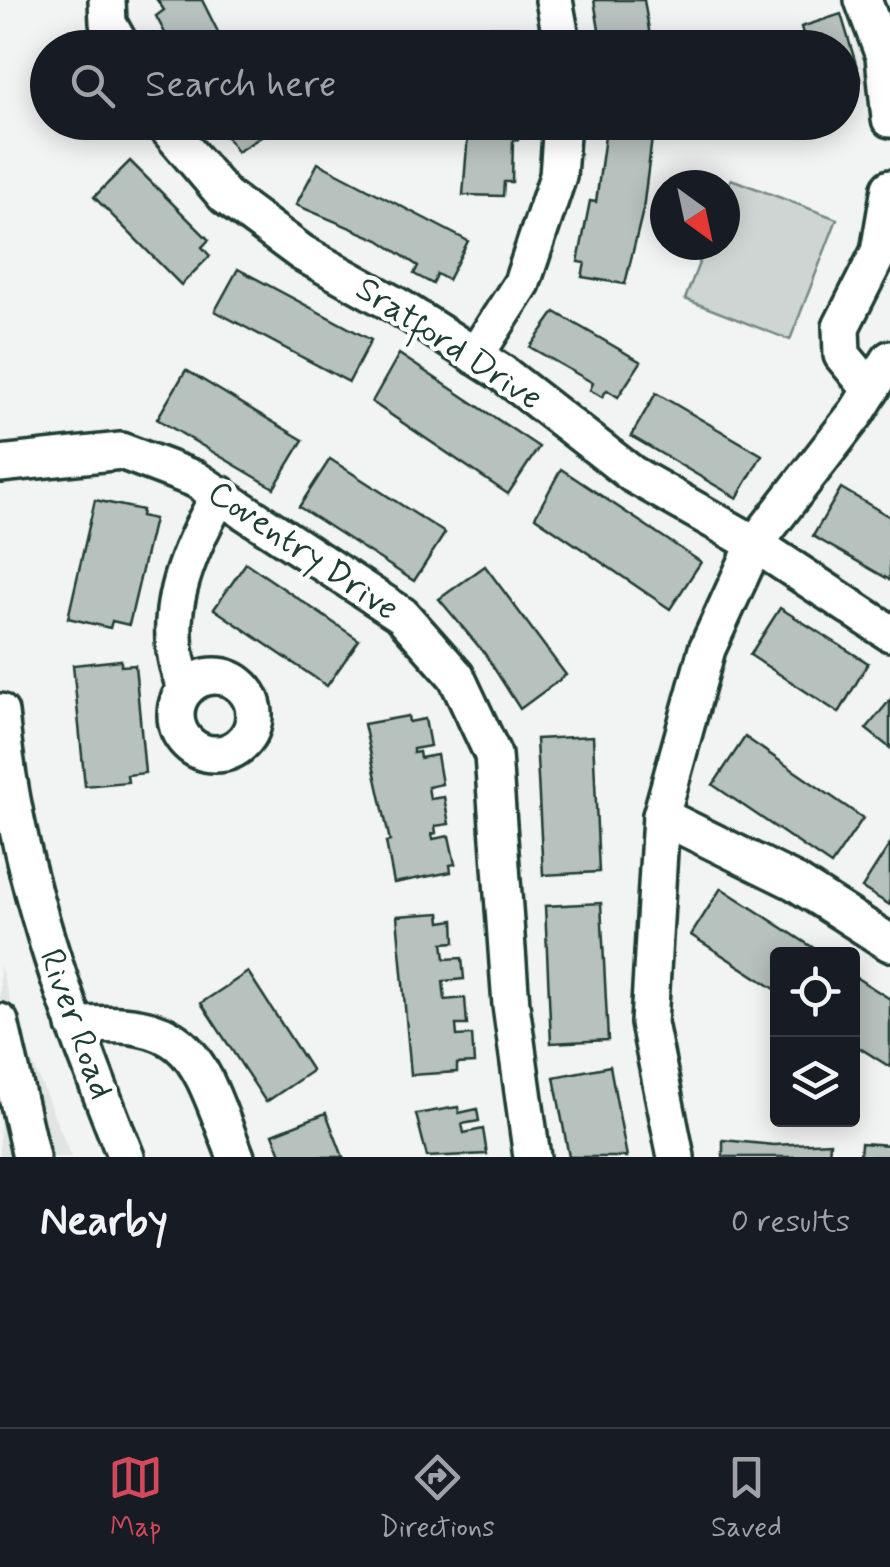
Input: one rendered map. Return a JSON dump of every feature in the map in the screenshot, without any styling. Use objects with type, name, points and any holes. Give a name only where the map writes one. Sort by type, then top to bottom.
[{"type":"street","points":[[108,0],[112,30]]},
{"type":"street","points":[[554,0],[559,30]]},
{"type":"street","points":[[863,0],[884,56],[890,119]]},
{"type":"street","name":"Sratford Drive","points":[[177,140],[225,196],[302,253],[399,306],[475,356],[632,474],[755,544],[890,633]]},
{"type":"street","points":[[475,356],[522,283],[558,176],[561,140]]},
{"type":"street","points":[[871,390],[842,355],[841,327],[878,252],[890,188]]},
{"type":"street","points":[[676,1157],[649,1022],[661,816],[707,649],[755,544],[871,390],[890,358]]},
{"type":"street","name":"Coventry Drive","points":[[0,464],[121,450],[195,479],[402,615],[456,676],[493,755],[511,1005],[532,1157]]},
{"type":"street","points":[[186,690],[178,673],[173,603],[193,541],[220,494]]},
{"type":"street","name":"River Road","points":[[0,712],[9,835],[75,1026],[126,1157]]},
{"type":"street","points":[[661,816],[795,882],[890,943]]},
{"type":"street","points":[[0,1022],[31,1157]]},
{"type":"street","points":[[75,1026],[126,1023],[154,1028],[191,1052],[236,1157]]},
{"type":"shaded area","points":[[740,182],[837,219],[790,340],[685,299],[700,260],[740,260]]},
{"type":"shaded area","points":[[0,965],[15,1019],[71,1157],[0,1157]]},
{"type":"building","points":[[157,0],[202,0],[217,30],[163,30],[156,16],[164,10]]},
{"type":"building","points":[[594,0],[644,0],[649,30],[599,30]]},
{"type":"building","points":[[841,14],[846,30],[802,30],[801,27]]},
{"type":"building","points":[[469,27],[518,27],[518,30]]},
{"type":"building","points":[[229,140],[256,140],[237,152]]},
{"type":"building","points":[[468,140],[513,140],[512,182],[504,182],[503,196],[463,195]]},
{"type":"building","points":[[605,140],[652,140],[643,210],[625,284],[582,277],[585,263],[578,262],[590,201],[596,202]]},
{"type":"building","points":[[130,161],[209,240],[202,247],[210,256],[181,285],[94,197]]},
{"type":"building","points":[[318,163],[468,241],[448,280],[437,274],[433,284],[414,274],[418,266],[379,240],[296,205]]},
{"type":"building","points":[[238,269],[371,340],[349,382],[215,311]]},
{"type":"building","points":[[555,312],[641,362],[618,397],[607,390],[602,397],[590,390],[593,383],[530,347]]},
{"type":"building","points":[[399,354],[539,447],[508,494],[372,402]]},
{"type":"building","points":[[186,370],[303,440],[274,488],[157,419]]},
{"type":"building","points":[[656,393],[762,455],[737,498],[631,436]]},
{"type":"building","points":[[330,459],[445,533],[414,581],[299,507]]},
{"type":"building","points":[[561,469],[701,562],[670,609],[535,517]]},
{"type":"building","points":[[841,488],[890,517],[890,580],[813,536]]},
{"type":"building","points":[[95,500],[142,510],[141,516],[154,519],[129,625],[112,621],[110,628],[68,618]]},
{"type":"building","points":[[246,563],[359,640],[327,686],[214,609]]},
{"type":"building","points":[[485,566],[566,675],[520,709],[485,654],[439,599]]},
{"type":"building","points":[[780,608],[868,663],[839,713],[750,655]]},
{"type":"building","points":[[121,660],[121,666],[135,665],[145,773],[127,775],[128,782],[85,786],[73,665]]},
{"type":"building","points":[[890,700],[890,748],[866,729]]},
{"type":"building","points":[[408,716],[409,722],[425,719],[430,746],[413,749],[413,753],[419,752],[420,758],[437,755],[442,784],[428,787],[430,799],[444,797],[449,824],[435,826],[436,833],[432,834],[433,839],[449,836],[455,864],[450,865],[451,872],[394,883],[386,842],[390,841],[364,724]]},
{"type":"building","points":[[593,736],[599,872],[543,875],[536,739]]},
{"type":"building","points":[[745,737],[863,818],[831,865],[713,785]]},
{"type":"building","points":[[890,844],[890,905],[862,888]]},
{"type":"building","points":[[721,888],[812,947],[770,947],[770,986],[691,935]]},
{"type":"building","points":[[601,903],[608,1040],[551,1043],[545,906]]},
{"type":"building","points":[[440,913],[441,922],[454,920],[455,942],[443,943],[445,959],[462,958],[464,979],[443,981],[445,1000],[465,998],[467,1025],[456,1025],[457,1036],[472,1035],[474,1063],[457,1064],[457,1072],[411,1075],[397,916]]},
{"type":"building","points":[[248,972],[312,1071],[266,1102],[201,1003]]},
{"type":"building","points":[[860,980],[890,999],[890,1067],[860,1048]]},
{"type":"building","points":[[610,1066],[627,1157],[569,1157],[554,1077]]},
{"type":"building","points":[[458,1107],[459,1113],[477,1109],[479,1121],[462,1124],[464,1133],[483,1129],[487,1154],[427,1157],[416,1114]]},
{"type":"building","points":[[326,1113],[343,1157],[282,1157],[273,1134]]},
{"type":"building","points":[[723,1140],[774,1145],[830,1142],[829,1157],[723,1157]]},
{"type":"building","points":[[861,1143],[890,1145],[890,1157],[860,1157]]}]
